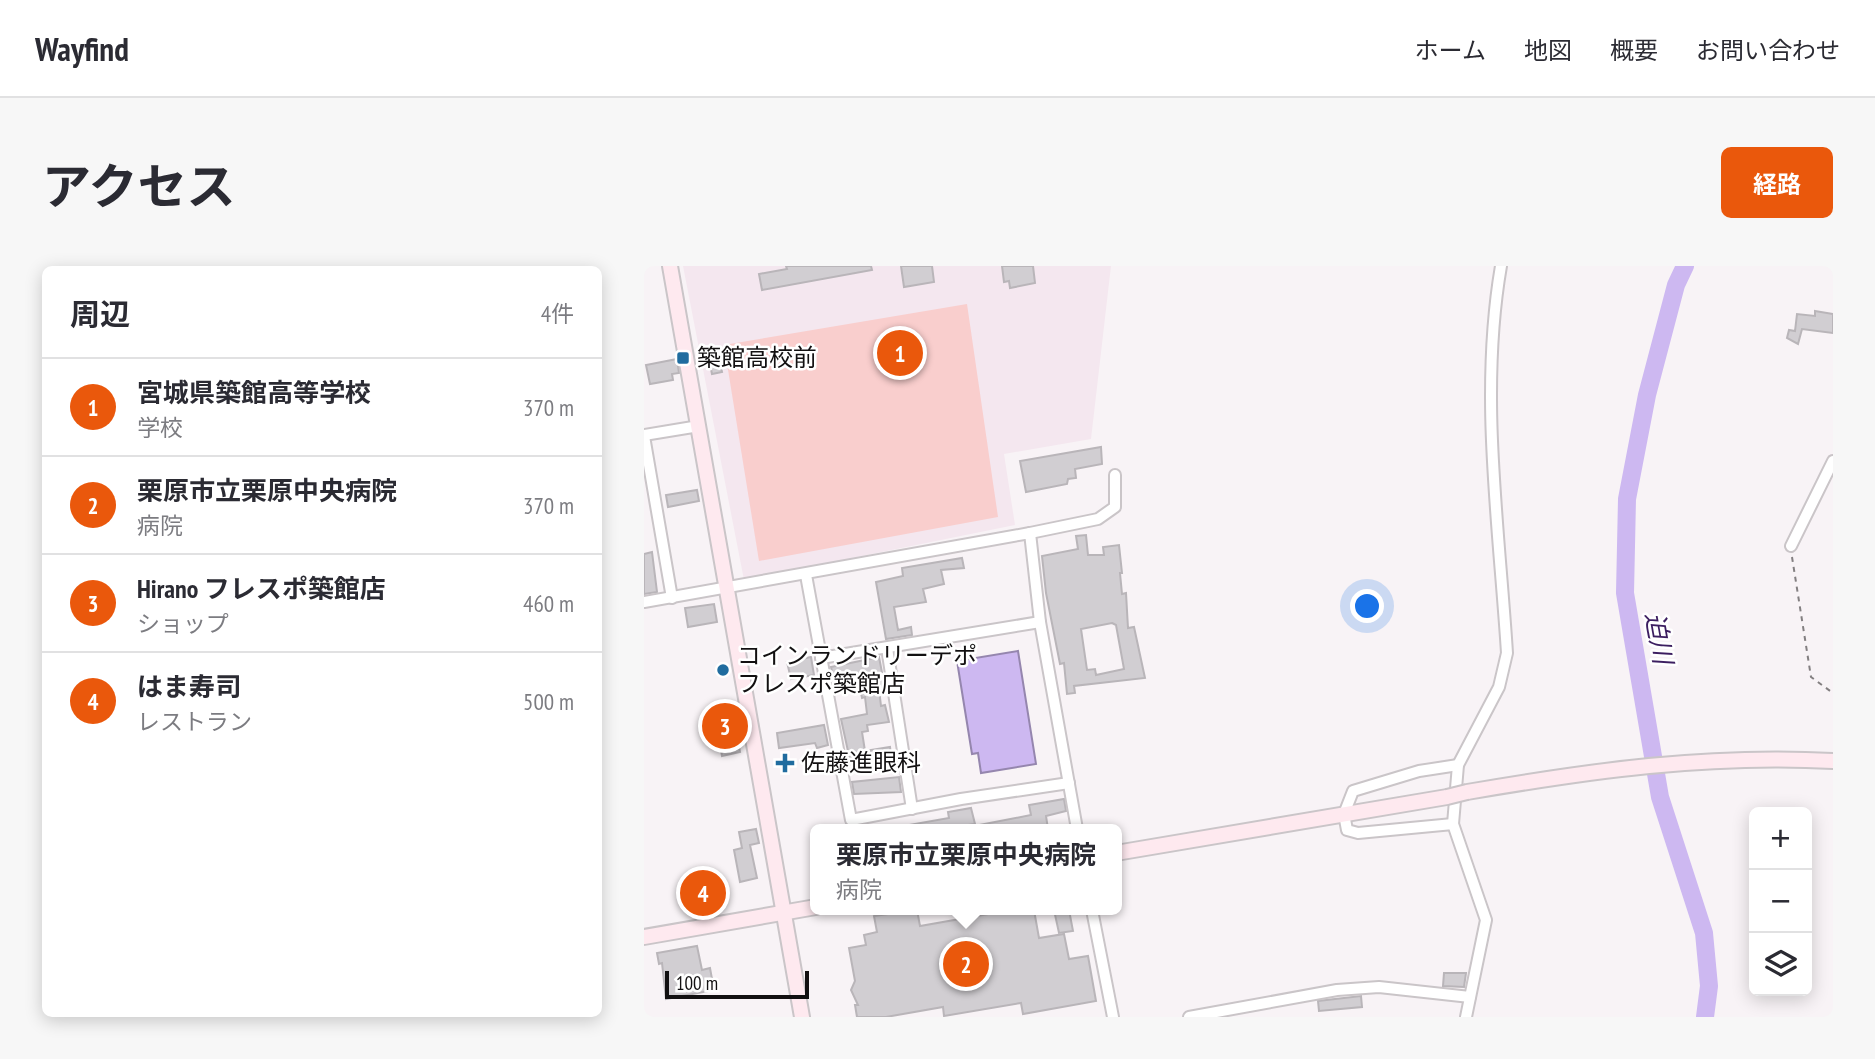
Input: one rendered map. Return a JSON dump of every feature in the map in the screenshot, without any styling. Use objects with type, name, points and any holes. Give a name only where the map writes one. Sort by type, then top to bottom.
[{"type":"street","points":[[670,266],[802,1017]]},
{"type":"street","points":[[1465,1017],[1486,920],[1452,824],[1458,765],[1499,687],[1507,653],[1492,412],[1497,293],[1502,266]]},
{"type":"street","points":[[672,598],[644,435],[699,426]]},
{"type":"street","points":[[1791,546],[1833,461]]},
{"type":"street","points":[[644,602],[806,575],[1098,519],[1115,507],[1115,475]]},
{"type":"street","points":[[1030,533],[1040,622],[1076,824]]},
{"type":"street","points":[[806,575],[851,820],[1069,783]]},
{"type":"street","points":[[821,658],[1040,622]]},
{"type":"street","points":[[887,648],[912,809]]},
{"type":"street","points":[[1122,852],[1638,765],[1794,759],[1833,761]]},
{"type":"street","points":[[1452,824],[1352,832],[1345,826],[1345,814],[1353,791],[1419,771],[1458,765]]},
{"type":"street","points":[[644,937],[810,908]]},
{"type":"street","points":[[1093,915],[1113,1017]]},
{"type":"street","points":[[1189,1017],[1337,990],[1379,987],[1470,997]]},
{"type":"path","points":[[1791,546],[1811,677],[1833,693]]},
{"type":"shaded area","points":[[683,266],[1111,266],[1091,439],[1004,454],[1015,525],[744,580]]},
{"type":"shaded area","points":[[967,304],[998,517],[759,561],[724,345]]},
{"type":"shaded area","points":[[1018,651],[1036,764],[981,773],[978,753],[972,754],[957,661]]},
{"type":"building","points":[[786,266],[871,266],[872,270],[762,290],[759,274],[787,269]]},
{"type":"building","points":[[901,266],[932,266],[934,282],[904,287]]},
{"type":"building","points":[[1002,266],[1033,266],[1035,283],[1010,288],[1009,281],[1004,282]]},
{"type":"building","points":[[1815,311],[1833,314],[1833,333],[1802,329],[1798,344],[1787,338],[1789,330],[1795,331],[1797,314],[1815,316]]},
{"type":"building","points":[[717,348],[722,372],[712,374],[707,350]]},
{"type":"building","points":[[677,359],[679,373],[672,374],[673,380],[650,384],[646,365]]},
{"type":"building","points":[[1101,447],[1102,464],[1075,469],[1076,478],[1068,479],[1067,484],[1026,492],[1020,461]]},
{"type":"building","points":[[697,490],[699,501],[668,507],[666,495]]},
{"type":"building","points":[[1086,535],[1088,555],[1104,555],[1103,547],[1119,545],[1122,594],[1126,593],[1128,628],[1134,627],[1145,678],[1074,686],[1075,693],[1067,694],[1064,663],[1060,664],[1046,593],[1042,556],[1078,549],[1076,536]],"holes":[[[1112,623],[1116,625],[1124,669],[1096,675],[1095,669],[1087,670],[1081,629]]]},
{"type":"building","points":[[652,552],[657,592],[644,594],[644,554]]},
{"type":"building","points":[[962,558],[964,568],[941,570],[944,584],[923,589],[926,602],[894,607],[898,630],[911,627],[912,635],[886,639],[876,582],[903,576],[902,568]]},
{"type":"building","points":[[714,604],[717,622],[688,627],[685,608]]},
{"type":"building","points":[[811,657],[814,675],[791,679],[787,662]]},
{"type":"building","points":[[879,657],[885,688],[879,689],[881,706],[885,705],[889,722],[867,725],[868,731],[862,732],[865,751],[890,747],[892,763],[851,765],[841,719],[867,714],[865,697],[862,698],[858,677],[834,680],[831,667]]},
{"type":"building","points":[[732,709],[740,752],[722,756],[715,713]]},
{"type":"building","points":[[824,725],[828,745],[817,748],[815,743],[779,748],[777,733]]},
{"type":"building","points":[[899,777],[901,792],[854,794],[852,782]]},
{"type":"building","points":[[1064,799],[1066,811],[1046,816],[1047,824],[984,824],[1031,815],[1029,805]]},
{"type":"building","points":[[971,808],[975,824],[915,824],[949,818],[948,812]]},
{"type":"building","points":[[756,829],[759,843],[750,845],[757,878],[740,882],[734,850],[742,848],[739,832]]},
{"type":"building","points":[[714,874],[719,902],[691,907],[686,879]]},
{"type":"building","points":[[918,915],[920,926],[983,915],[1035,915],[1039,938],[1064,934],[1069,959],[1088,956],[1096,1001],[1023,1014],[1021,1003],[944,1016],[943,1007],[886,1017],[857,1017],[855,1005],[858,1005],[851,990],[855,981],[849,948],[866,945],[864,935],[877,932],[874,916]]},
{"type":"building","points":[[1055,915],[1070,915],[1073,931],[1059,933]]},
{"type":"building","points":[[697,946],[702,970],[710,968],[714,990],[666,999],[662,963],[659,964],[657,953]]},
{"type":"building","points":[[1444,973],[1466,973],[1464,987],[1443,986]]},
{"type":"building","points":[[1361,996],[1362,1007],[1319,1011],[1318,1001]]},
{"type":"waterway","name":"迫川","points":[[1685,266],[1676,285],[1647,395],[1627,499],[1625,593],[1660,797],[1704,933],[1709,986],[1705,1017]]},
{"type":"place","name":"宮城県築館高等学校","points":[[900,353]]},
{"type":"place","name":"築館高校前","points":[[683,358]]},
{"type":"place","name":"コインランドリーデポ フレスポ築館店","points":[[723,670]]},
{"type":"place","name":"Hirano フレスポ築館店","points":[[725,726]]},
{"type":"place","name":"佐藤進眼科","points":[[785,763]]},
{"type":"place","name":"はま寿司","points":[[703,893]]},
{"type":"place","name":"栗原市立栗原中央病院","points":[[966,964]]}]
